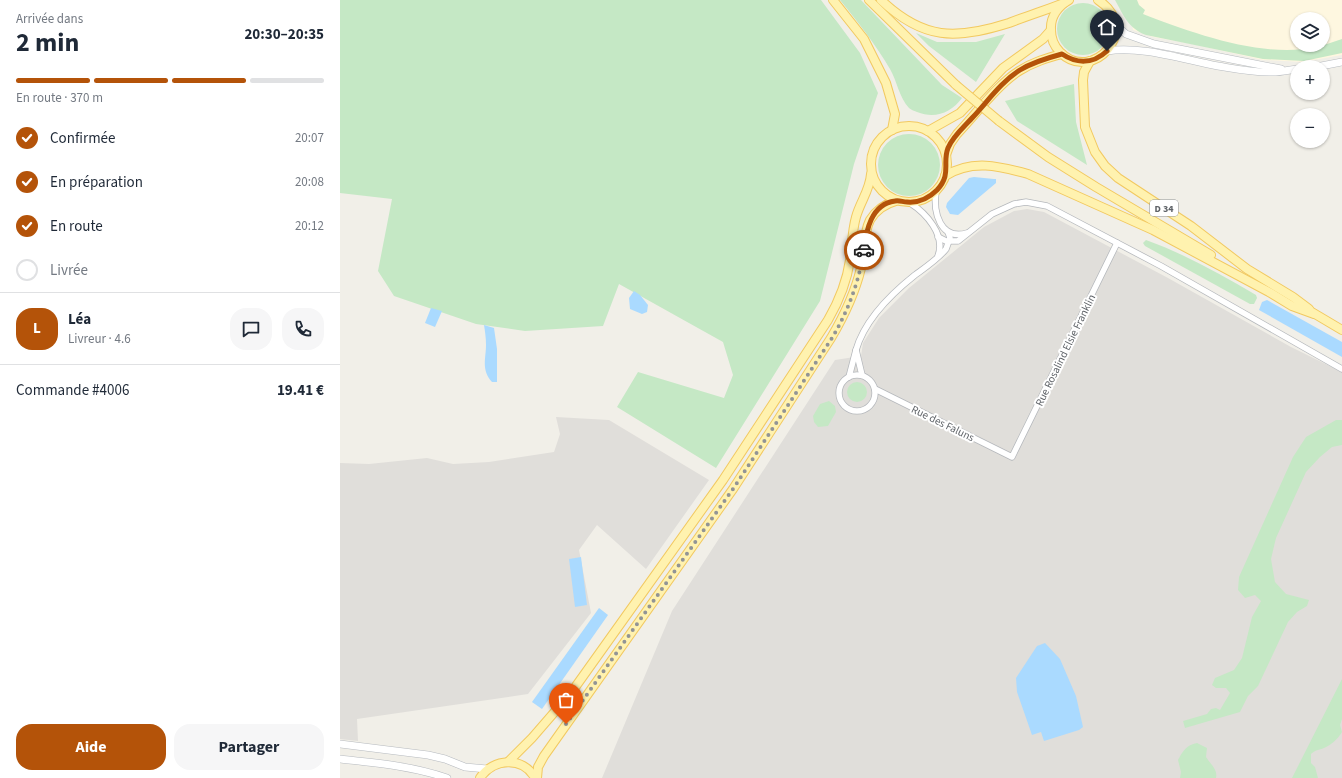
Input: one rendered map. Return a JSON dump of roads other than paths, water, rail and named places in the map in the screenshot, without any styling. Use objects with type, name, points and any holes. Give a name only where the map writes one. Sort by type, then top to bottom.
[{"type":"main road","points":[[833,0],[864,39],[886,83],[896,114],[892,130]]},
{"type":"main road","name":"D 34","points":[[869,0],[956,85],[999,121],[1048,157],[1096,188],[1342,330]]},
{"type":"main road","points":[[881,0],[898,15],[920,27],[936,32],[954,34],[977,33],[991,29],[1066,1]]},
{"type":"main road","points":[[1098,0],[1110,10],[1116,25],[1126,34],[1154,44],[1289,70]]},
{"type":"main road","points":[[1066,1],[1054,14],[1051,30],[1054,43],[1062,54],[1075,61],[1090,61],[1102,56],[1107,51],[1114,39],[1116,25]]},
{"type":"main road","points":[[928,131],[960,114],[1003,68],[1043,39],[1051,30]]},
{"type":"main road","points":[[1107,51],[1125,49],[1133,50],[1259,72],[1289,70]]},
{"type":"main road","points":[[946,155],[950,144],[957,134],[1008,79],[1028,66],[1062,54]]},
{"type":"main road","name":"D 34","points":[[1090,61],[1084,72],[1083,80],[1084,127],[1095,152],[1105,166],[1118,178],[1191,226],[1247,269],[1293,296],[1314,314]]},
{"type":"main road","points":[[1330,64],[1342,62]]},
{"type":"main road","points":[[508,762],[532,738],[571,692],[723,480],[828,320],[837,303],[844,283],[850,260],[856,217],[870,186],[870,160],[873,150],[880,138],[892,130],[908,126],[920,128],[928,131],[939,141],[946,155],[947,164],[945,176],[936,191],[924,200],[910,203],[896,200],[880,190],[871,174]]},
{"type":"main road","points":[[945,176],[956,169],[967,166],[1007,168],[1028,174],[1153,230],[1269,292],[1292,306],[1314,314]]},
{"type":"main road","points":[[536,778],[538,767],[544,756],[733,489],[832,338],[845,314],[855,289],[862,263],[866,234],[870,220],[883,206],[896,200]]},
{"type":"main road","points":[[340,744],[428,755],[445,759],[465,767],[487,769]]},
{"type":"main road","points":[[340,759],[402,766],[427,771],[447,778]]},
{"type":"main road","points":[[480,778],[487,769],[493,765],[508,762],[522,765],[536,778]]},
{"type":"street","points":[[936,191],[935,207],[942,227],[948,232],[958,235],[969,232]]},
{"type":"street","points":[[938,237],[949,242],[958,241],[1002,208],[1014,204],[1026,202],[1047,206],[1161,266],[1342,369]]},
{"type":"street","points":[[910,203],[925,214],[938,237],[940,248],[938,257]]},
{"type":"street","points":[[849,377],[862,375],[870,380],[875,389],[873,401],[867,407],[856,410],[848,408],[843,403],[839,394],[842,384],[849,377],[860,338],[884,304],[903,285],[946,249],[949,242],[948,232]]},
{"type":"street","name":"Rue Rosalind Elsie Franklin","points":[[1012,457],[1117,243]]},
{"type":"street","points":[[856,350],[862,375]]},
{"type":"street","name":"Rue des Faluns","points":[[875,389],[1012,457]]},
{"type":"water","points":[[969,178],[996,179],[996,183],[958,215],[950,214],[946,207],[947,203]]},
{"type":"water","points":[[634,291],[640,295],[648,305],[647,312],[642,314],[630,309],[629,298]]},
{"type":"water","points":[[1267,300],[1342,342],[1342,357],[1259,310],[1262,302]]},
{"type":"water","points":[[431,308],[442,311],[435,327],[425,323]]},
{"type":"water","points":[[484,325],[494,328],[497,349],[497,382],[492,382],[486,373],[486,342]]},
{"type":"water","points":[[581,557],[587,605],[575,607],[569,559]]},
{"type":"water","points":[[599,608],[608,615],[542,709],[532,702]]},
{"type":"water","points":[[1045,643],[1060,659],[1076,696],[1083,727],[1079,730],[1044,741],[1041,732],[1032,735],[1017,692],[1016,678],[1037,646]]}]
